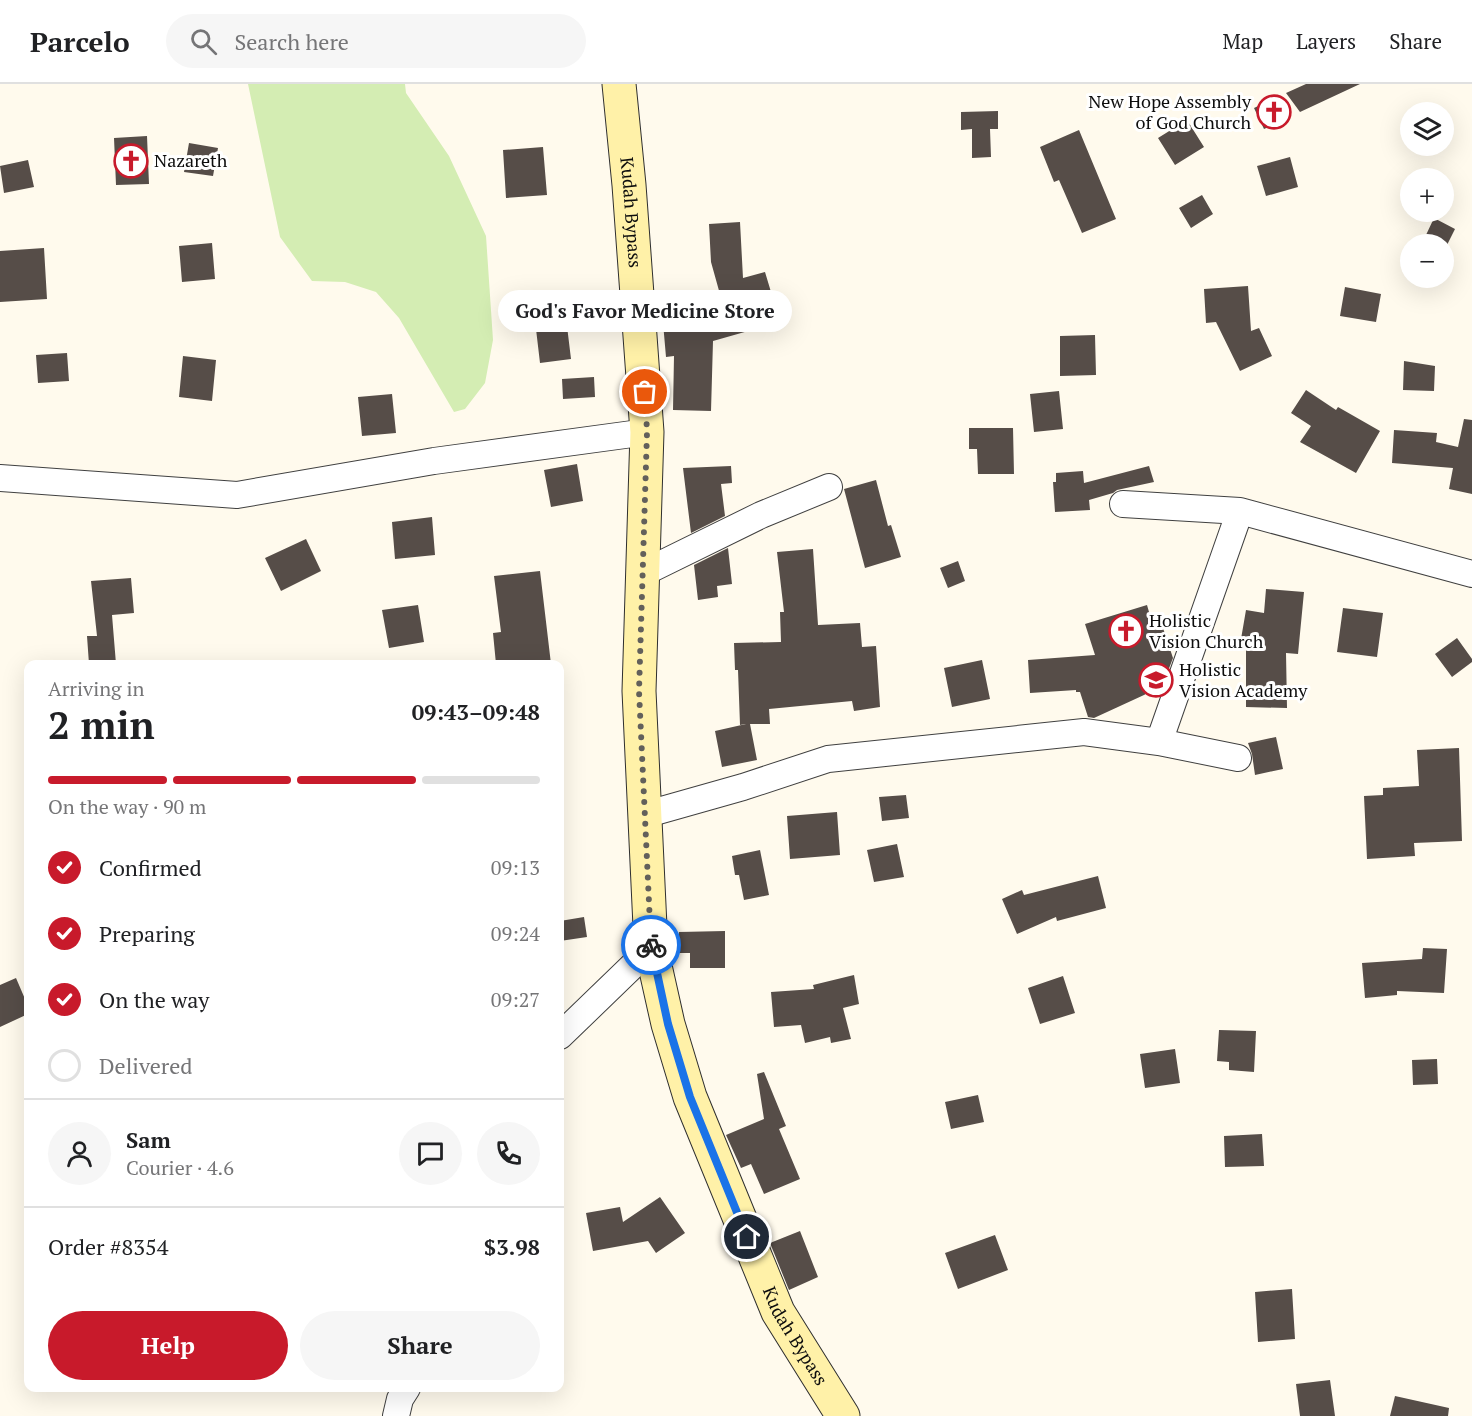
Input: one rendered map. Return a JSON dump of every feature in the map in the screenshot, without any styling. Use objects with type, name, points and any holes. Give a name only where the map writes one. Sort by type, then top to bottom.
[{"type":"street","name":"Kudah Bypass","points":[[619,84],[629,185],[647,432],[639,691],[651,948],[668,1024],[690,1097],[778,1312],[843,1416]]},
{"type":"street","points":[[0,478],[237,495],[434,461],[647,432]]},
{"type":"street","points":[[641,574],[761,515],[829,487]]},
{"type":"street","points":[[1123,504],[1240,511],[1472,574]]},
{"type":"street","points":[[1159,742],[1240,511]]},
{"type":"street","points":[[644,815],[743,787],[828,759],[1084,732],[1159,742],[1238,758]]},
{"type":"street","points":[[564,1032],[651,948]]},
{"type":"street","points":[[396,1416],[400,1399],[404,1392]]},
{"type":"green space","points":[[248,84],[405,84],[406,93],[449,156],[486,236],[493,340],[485,383],[465,409],[454,412],[399,318],[376,292],[345,282],[312,281],[280,237]]},
{"type":"building","points":[[1306,84],[1360,84],[1300,112],[1286,93]]},
{"type":"building","points":[[1273,99],[1280,122],[1264,129],[1254,108]]},
{"type":"building","points":[[998,111],[998,129],[990,129],[991,157],[972,158],[972,129],[961,130],[961,112]]},
{"type":"building","points":[[1187,120],[1204,147],[1175,165],[1158,138]]},
{"type":"building","points":[[1079,130],[1116,219],[1082,233],[1059,180],[1054,182],[1040,147]]},
{"type":"building","name":"Nazareth","points":[[147,136],[149,184],[116,185],[114,138]]},
{"type":"building","points":[[189,143],[218,148],[213,176],[184,172]]},
{"type":"building","points":[[543,147],[547,195],[506,198],[503,150]]},
{"type":"building","points":[[1290,157],[1298,187],[1266,196],[1257,166]]},
{"type":"building","points":[[28,160],[34,187],[4,193],[0,166]]},
{"type":"building","points":[[1202,195],[1213,214],[1191,228],[1179,208]]},
{"type":"building","points":[[740,222],[743,278],[765,272],[780,322],[713,341],[711,411],[673,410],[674,356],[666,357],[662,311],[723,305],[711,262],[709,224]]},
{"type":"building","points":[[1432,222],[1442,222],[1455,229],[1452,234],[1426,234]]},
{"type":"building","points":[[212,243],[215,279],[182,282],[179,246]]},
{"type":"building","points":[[44,248],[47,299],[0,302],[0,251]]},
{"type":"building","points":[[1248,286],[1251,331],[1259,328],[1272,356],[1240,371],[1216,322],[1206,323],[1204,289]]},
{"type":"building","points":[[1345,287],[1381,294],[1376,322],[1340,316]]},
{"type":"building","points":[[567,326],[571,359],[540,363],[536,329]]},
{"type":"building","points":[[1095,335],[1096,375],[1060,376],[1060,336]]},
{"type":"building","points":[[67,353],[69,381],[38,383],[36,355]]},
{"type":"building","points":[[183,356],[216,360],[212,401],[179,397]]},
{"type":"building","points":[[1404,361],[1435,366],[1434,391],[1403,390]]},
{"type":"building","points":[[594,377],[595,397],[563,399],[562,379]]},
{"type":"building","points":[[1306,390],[1336,410],[1338,407],[1380,431],[1356,473],[1300,442],[1311,426],[1291,413]]},
{"type":"building","points":[[1059,391],[1063,429],[1034,432],[1030,394]]},
{"type":"building","points":[[392,394],[396,433],[362,436],[358,397]]},
{"type":"building","points":[[1464,419],[1472,420],[1472,494],[1449,489],[1453,468],[1392,463],[1394,430],[1437,433],[1436,442],[1458,447]]},
{"type":"building","points":[[969,428],[1013,428],[1014,474],[978,474],[977,449],[969,449]]},
{"type":"building","points":[[577,464],[583,501],[551,507],[544,470]]},
{"type":"building","points":[[731,466],[732,483],[721,484],[725,516],[691,533],[683,468]]},
{"type":"building","points":[[1149,466],[1154,482],[1117,490],[1089,500],[1090,510],[1055,512],[1053,482],[1056,482],[1056,473],[1083,471],[1084,483]]},
{"type":"building","points":[[876,480],[888,526],[891,525],[901,557],[865,568],[844,489]]},
{"type":"building","points":[[432,517],[435,555],[395,559],[392,522]]},
{"type":"building","points":[[306,539],[321,571],[281,591],[265,558]]},
{"type":"building","points":[[728,548],[732,584],[717,586],[718,597],[698,600],[694,565]]},
{"type":"building","points":[[813,549],[818,625],[860,623],[862,647],[876,646],[880,707],[854,711],[852,701],[769,709],[770,724],[750,724],[757,760],[722,767],[715,731],[746,724],[740,725],[738,670],[735,670],[734,643],[781,642],[780,612],[784,612],[777,552]]},
{"type":"building","points":[[958,561],[965,581],[948,588],[940,568]]},
{"type":"building","points":[[540,571],[551,660],[496,660],[493,633],[501,632],[494,576]]},
{"type":"building","points":[[131,578],[134,613],[112,615],[116,660],[89,660],[87,636],[97,636],[91,581]]},
{"type":"building","points":[[1266,589],[1304,592],[1298,654],[1286,653],[1287,708],[1246,707],[1246,639],[1241,639],[1246,610],[1264,613]]},
{"type":"building","points":[[418,605],[424,642],[389,648],[382,610]]},
{"type":"building","points":[[1147,605],[1151,619],[1159,616],[1173,658],[1163,684],[1094,718],[1088,717],[1080,692],[1076,690],[1030,693],[1028,660],[1095,655],[1085,624]]},
{"type":"building","points":[[1343,608],[1383,613],[1377,657],[1337,652]]},
{"type":"building","points":[[1457,638],[1472,662],[1452,677],[1435,654]]},
{"type":"building","points":[[982,660],[990,699],[952,707],[944,668]]},
{"type":"building","points":[[1276,737],[1283,769],[1255,775],[1248,743]]},
{"type":"building","points":[[1459,748],[1462,841],[1414,843],[1415,856],[1367,859],[1364,796],[1383,795],[1383,788],[1419,786],[1417,750]]},
{"type":"building","points":[[906,795],[909,818],[882,821],[879,797]]},
{"type":"building","points":[[837,812],[840,855],[790,859],[787,816]]},
{"type":"building","points":[[897,844],[904,877],[874,882],[867,850]]},
{"type":"building","points":[[760,850],[769,895],[744,900],[739,875],[735,875],[732,856]]},
{"type":"building","points":[[1098,876],[1106,908],[1057,921],[1056,917],[1017,934],[1002,899],[1022,890],[1024,895]]},
{"type":"building","points":[[584,917],[587,937],[564,940],[564,920]]},
{"type":"building","points":[[725,931],[725,968],[690,968],[690,953],[679,953],[679,932]]},
{"type":"building","points":[[1423,948],[1447,949],[1444,993],[1397,991],[1397,995],[1365,998],[1362,963],[1422,959]]},
{"type":"building","points":[[854,975],[859,1004],[843,1008],[851,1039],[831,1043],[830,1037],[805,1043],[801,1025],[774,1027],[771,992],[814,989],[813,985]]},
{"type":"building","points":[[1063,976],[1075,1013],[1040,1024],[1028,988]]},
{"type":"building","points":[[16,978],[24,997],[24,1016],[0,1027],[0,985]]},
{"type":"building","points":[[1219,1030],[1256,1031],[1254,1072],[1229,1070],[1229,1062],[1217,1061]]},
{"type":"building","points":[[1175,1049],[1180,1083],[1145,1088],[1140,1054]]},
{"type":"building","points":[[1437,1059],[1438,1084],[1413,1085],[1412,1060]]},
{"type":"building","points":[[764,1072],[786,1126],[779,1129],[800,1179],[764,1194],[751,1164],[741,1168],[726,1135],[764,1119],[757,1074]]},
{"type":"building","points":[[978,1095],[984,1122],[951,1129],[945,1102]]},
{"type":"building","points":[[1262,1134],[1264,1166],[1225,1167],[1224,1136]]},
{"type":"building","points":[[660,1197],[685,1233],[656,1253],[648,1241],[593,1251],[586,1213],[620,1207],[623,1222]]},
{"type":"building","points":[[800,1231],[818,1277],[789,1290],[770,1243]]},
{"type":"building","points":[[995,1235],[1008,1270],[958,1289],[945,1253]]},
{"type":"building","points":[[1292,1289],[1295,1339],[1258,1342],[1255,1292]]},
{"type":"building","points":[[1330,1380],[1335,1416],[1300,1416],[1296,1384]]},
{"type":"building","points":[[1395,1396],[1449,1408],[1448,1416],[1390,1416]]},
{"type":"way so far","points":[[645,392],[647,432],[639,691],[651,945]]},
{"type":"place","name":"New Hope Assembly of God Church","points":[[1274,112]]},
{"type":"place","name":"Nazareth","points":[[131,161]]},
{"type":"place","name":"God's Favor Medicine Store","points":[[645,392]]},
{"type":"place","name":"Holistic Vision Church","points":[[1126,631]]},
{"type":"place","name":"Holistic Vision Academy","points":[[1156,680]]},
{"type":"route","points":[[651,945],[668,1024],[690,1097],[747,1237]]}]
